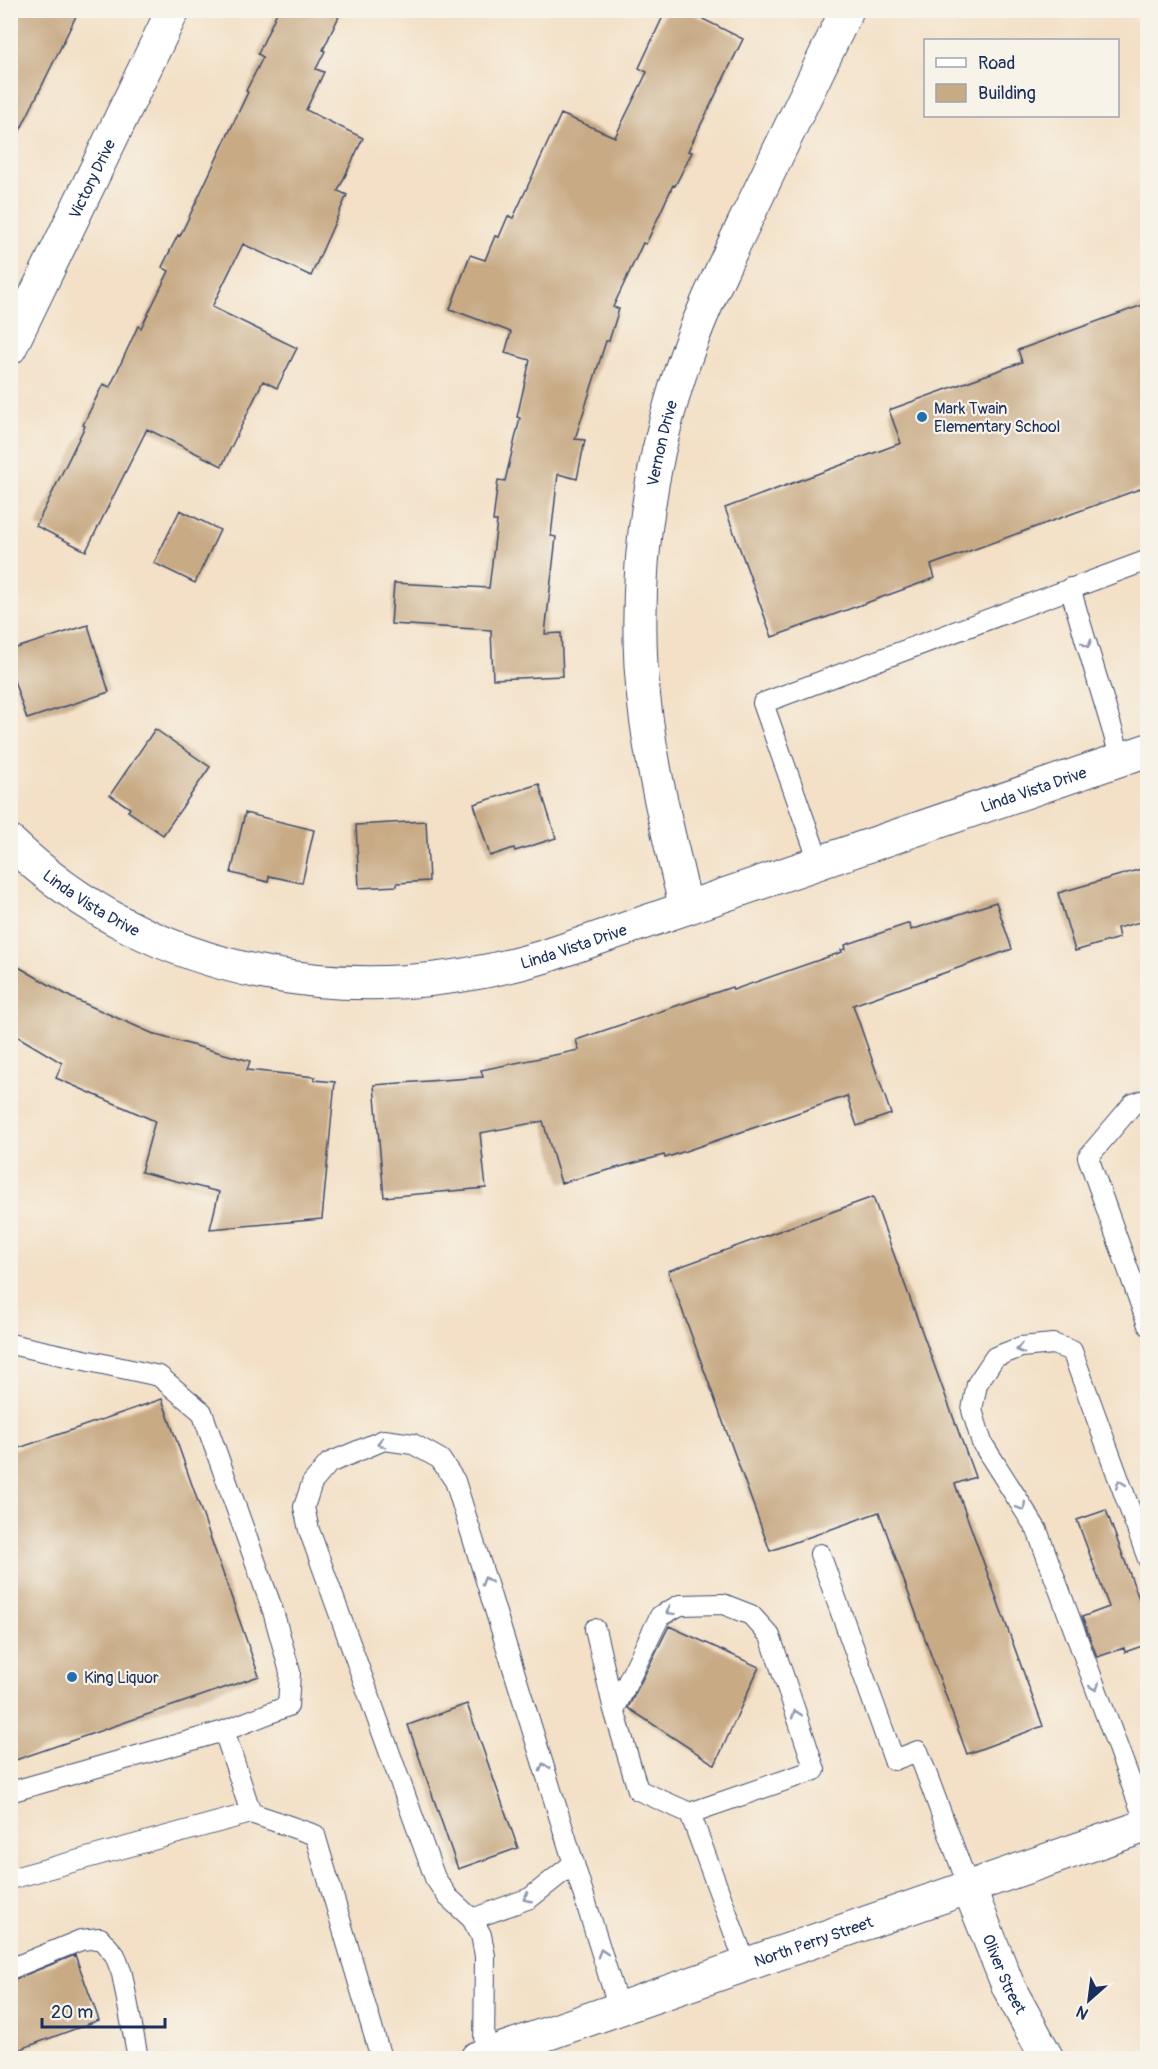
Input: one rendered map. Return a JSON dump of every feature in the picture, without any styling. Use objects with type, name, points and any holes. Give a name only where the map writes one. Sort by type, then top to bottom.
[{"type":"street","name":"Victory Drive","points":[[10,348],[173,10]]},
{"type":"street","name":"Vernon Drive","points":[[686,908],[659,795],[644,697],[640,612],[642,558],[650,494],[666,422],[697,325],[723,266],[847,10]]},
{"type":"street","name":"Linda Vista Drive","points":[[10,842],[34,864],[81,898],[146,935],[187,952],[229,966],[318,982],[350,984],[419,982],[483,973],[546,956],[1134,754]]},
{"type":"street","name":"North Perry Street","points":[[481,2057],[1147,1826]]},
{"type":"street","name":"Oliver Street","points":[[969,1888],[1009,1988],[1047,2058]]},
{"type":"lane","points":[[819,862],[763,703],[1148,560]]},
{"type":"lane","points":[[1070,588],[1134,754]]},
{"type":"lane","points":[[1148,1099],[1133,1104],[1088,1157],[1148,1325]]},
{"type":"lane","points":[[10,1344],[159,1376],[202,1412],[273,1611],[290,1672],[288,1706],[224,1731],[10,1792]]},
{"type":"lane","points":[[1147,1826],[1037,1530],[982,1443],[972,1410],[977,1384],[995,1358],[1021,1347],[1053,1344],[1072,1351],[1148,1559]]},
{"type":"lane","points":[[481,2057],[485,1956],[481,1935],[472,1919],[448,1897],[435,1878],[309,1530],[304,1506],[312,1484],[329,1463],[384,1440],[413,1444],[440,1459],[455,1481],[619,2009]]},
{"type":"lane","points":[[820,1554],[894,1760],[918,1751],[969,1888]]},
{"type":"lane","points":[[595,1629],[614,1710],[638,1790],[690,1813],[814,1770],[771,1636],[751,1616],[723,1605],[680,1605],[660,1616],[614,1710]]},
{"type":"lane","points":[[224,1731],[251,1813]]},
{"type":"lane","points":[[10,1880],[251,1813],[315,1835],[381,2058]]},
{"type":"lane","points":[[690,1813],[746,1965]]},
{"type":"lane","points":[[472,1919],[530,1898],[574,1863]]},
{"type":"lane","points":[[10,1969],[81,1940],[100,1938],[115,1955],[122,1974],[135,2057]]},
{"type":"building","points":[[10,10],[79,10],[10,151]]},
{"type":"building","points":[[278,10],[342,10],[316,69],[324,72],[306,110],[363,138],[338,191],[347,195],[311,276],[243,244],[212,307],[297,348],[277,388],[263,381],[222,466],[147,429],[86,551],[36,526],[103,384],[110,387],[138,326],[141,328],[169,271],[162,267],[178,235],[180,236],[248,92],[246,91],[263,57],[258,54]]},
{"type":"building","points":[[666,10],[685,10],[743,39],[688,151],[692,152],[675,186],[673,185],[646,244],[643,243],[613,307],[619,309],[609,341],[606,341],[575,439],[585,440],[577,479],[558,474],[551,536],[556,537],[545,634],[561,633],[563,676],[493,679],[491,630],[391,624],[394,583],[489,588],[497,521],[493,521],[498,480],[505,481],[520,418],[517,417],[530,360],[505,353],[511,332],[450,309],[470,255],[485,260],[495,236],[499,237],[508,216],[513,218],[561,114],[615,137],[647,72],[639,68]]},
{"type":"building","points":[[1148,303],[1148,486],[931,565],[935,578],[772,637],[725,508],[901,443],[889,410],[1022,362],[1018,350]]},
{"type":"building","points":[[180,510],[220,530],[195,583],[154,563]]},
{"type":"building","points":[[88,625],[109,692],[27,719],[10,669],[10,650]]},
{"type":"building","points":[[155,729],[210,767],[163,835],[128,811],[130,808],[110,795]]},
{"type":"building","points":[[539,784],[556,838],[490,856],[474,804]]},
{"type":"building","points":[[245,813],[314,830],[302,883],[269,876],[268,882],[231,873]]},
{"type":"building","points":[[426,821],[429,881],[359,888],[356,825]]},
{"type":"building","points":[[1148,867],[1148,920],[1117,928],[1119,938],[1075,951],[1058,893]]},
{"type":"building","points":[[996,902],[1012,949],[853,1005],[891,1114],[857,1126],[847,1096],[665,1158],[664,1155],[561,1183],[543,1121],[480,1133],[486,1188],[384,1197],[374,1085],[483,1077],[481,1070],[579,1050],[576,1040],[732,987],[733,990],[842,952],[841,950],[846,949],[845,945],[910,923],[911,930]]},
{"type":"building","points":[[10,962],[72,998],[156,1035],[250,1061],[247,1070],[315,1077],[314,1080],[335,1082],[322,1219],[210,1229],[219,1192],[141,1172],[155,1121],[56,1078],[62,1063],[10,1032]]},
{"type":"building","points":[[873,1197],[975,1477],[955,1484],[1043,1726],[967,1754],[879,1512],[770,1551],[668,1271]]},
{"type":"building","points":[[162,1399],[259,1676],[10,1762],[10,1451]]},
{"type":"building","points":[[1106,1510],[1148,1623],[1148,1644],[1125,1652],[1124,1648],[1097,1657],[1082,1617],[1109,1607],[1077,1520]]},
{"type":"building","points":[[669,1626],[759,1667],[715,1765],[628,1708]]},
{"type":"building","points":[[467,1704],[518,1848],[458,1869],[408,1725]]},
{"type":"building","points":[[75,1955],[99,2020],[10,2053],[10,1981]]},
{"type":"place","name":"Mark Twain Elementary School","points":[[922,417]]},
{"type":"place","name":"King Liquor","points":[[72,1677]]}]
